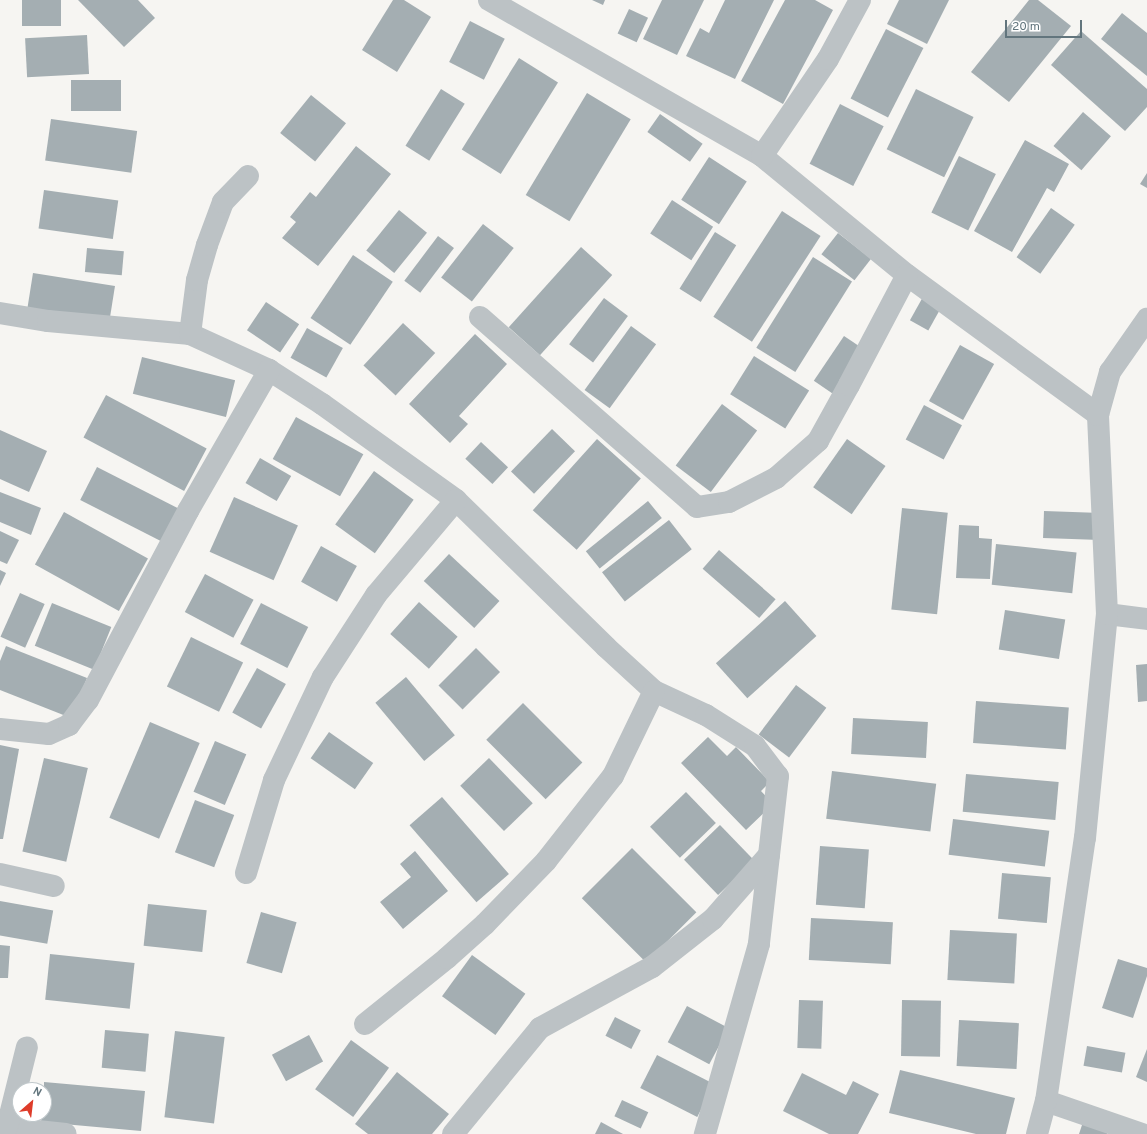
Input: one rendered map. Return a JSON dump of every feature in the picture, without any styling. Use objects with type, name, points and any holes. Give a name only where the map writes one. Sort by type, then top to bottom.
[{"type":"street","points":[[489,0],[762,156],[906,275],[1098,415]]},
{"type":"street","points":[[762,156],[828,59],[860,0]]},
{"type":"street","points":[[190,334],[197,280],[207,245],[223,202],[248,176]]},
{"type":"street","points":[[480,317],[697,507],[729,502],[776,478],[818,441],[906,275]]},
{"type":"street","points":[[0,313],[48,321],[190,334],[269,370],[322,404],[456,500],[606,647],[654,691],[706,715],[755,746],[778,776],[759,944],[705,1134]]},
{"type":"street","points":[[1037,1134],[1046,1101],[1084,838],[1107,614],[1098,415],[1110,372],[1147,319]]},
{"type":"street","points":[[0,729],[49,734],[70,725],[88,700],[188,511],[269,370]]},
{"type":"street","points":[[246,873],[274,780],[323,677],[376,595],[456,500]]},
{"type":"street","points":[[1107,614],[1147,619]]},
{"type":"street","points":[[365,1024],[448,958],[485,924],[546,861],[613,776],[654,691]]},
{"type":"street","points":[[453,1134],[540,1028],[652,967],[713,919],[769,855]]},
{"type":"street","points":[[0,874],[54,886]]},
{"type":"street","points":[[27,1047],[4,1127],[66,1134]]},
{"type":"street","points":[[1046,1101],[1142,1134]]},
{"type":"building","points":[[22,0],[61,0],[61,26],[22,26]]},
{"type":"building","points":[[78,0],[138,0],[155,18],[124,47]]},
{"type":"building","points":[[393,0],[404,0],[431,17],[397,72],[362,50]]},
{"type":"building","points":[[592,0],[605,0],[603,5]]},
{"type":"building","points":[[662,0],[704,0],[677,55],[643,39]]},
{"type":"building","points":[[725,0],[774,0],[735,79],[686,56],[700,28],[709,33]]},
{"type":"building","points":[[785,0],[815,0],[833,10],[783,104],[741,81]]},
{"type":"building","points":[[899,0],[949,0],[927,44],[887,24]]},
{"type":"building","points":[[1029,0],[1038,0],[1071,26],[1009,102],[971,72]]},
{"type":"building","points":[[629,9],[648,18],[637,42],[618,33]]},
{"type":"building","points":[[1122,13],[1147,33],[1147,76],[1101,39]]},
{"type":"building","points":[[470,21],[505,39],[484,80],[449,62]]},
{"type":"building","points":[[886,29],[923,48],[888,118],[851,98]]},
{"type":"building","points":[[1081,31],[1147,89],[1147,107],[1125,131],[1051,65]]},
{"type":"building","points":[[87,35],[89,74],[27,77],[25,38]]},
{"type":"building","points":[[519,58],[558,82],[501,174],[462,150]]},
{"type":"building","points":[[71,80],[121,80],[121,111],[71,111]]},
{"type":"building","points":[[441,89],[465,104],[429,161],[405,146]]},
{"type":"building","points":[[916,89],[974,117],[944,177],[887,149]]},
{"type":"building","points":[[587,93],[631,119],[569,221],[526,195]]},
{"type":"building","points":[[311,95],[346,123],[315,161],[280,133]]},
{"type":"building","points":[[840,104],[884,126],[853,186],[810,164]]},
{"type":"building","points":[[1083,112],[1111,136],[1081,170],[1053,146]]},
{"type":"building","points":[[660,114],[703,144],[690,162],[647,132]]},
{"type":"building","points":[[51,119],[137,131],[131,173],[45,161]]},
{"type":"building","points":[[1025,140],[1069,164],[1054,192],[1047,188],[1012,252],[974,231]]},
{"type":"building","points":[[356,146],[391,174],[318,266],[282,238],[296,222],[290,217],[310,192],[316,197]]},
{"type":"building","points":[[959,156],[996,174],[968,231],[931,213]]},
{"type":"building","points":[[709,157],[747,182],[719,224],[681,200]]},
{"type":"building","points":[[1147,173],[1147,188],[1140,184]]},
{"type":"building","points":[[44,190],[118,200],[113,239],[39,229]]},
{"type":"building","points":[[672,200],[713,227],[691,260],[650,234]]},
{"type":"building","points":[[1051,208],[1075,225],[1040,274],[1017,257]]},
{"type":"building","points":[[399,210],[427,233],[394,273],[366,250]]},
{"type":"building","points":[[782,211],[821,236],[752,342],[713,317]]},
{"type":"building","points":[[483,224],[514,248],[472,302],[441,278]]},
{"type":"building","points":[[715,232],[736,245],[701,302],[679,289]]},
{"type":"building","points":[[838,233],[871,259],[854,280],[821,254]]},
{"type":"building","points":[[438,236],[454,248],[420,293],[404,281]]},
{"type":"building","points":[[581,247],[612,275],[540,355],[509,327]]},
{"type":"building","points":[[87,248],[124,251],[122,275],[85,272]]},
{"type":"building","points":[[353,255],[393,282],[350,345],[311,318]]},
{"type":"building","points":[[813,257],[852,281],[795,372],[756,348]]},
{"type":"building","points":[[33,273],[115,286],[110,321],[28,308]]},
{"type":"building","points":[[924,295],[942,305],[928,331],[910,320]]},
{"type":"building","points":[[604,298],[628,316],[593,362],[569,344]]},
{"type":"building","points":[[266,302],[299,324],[280,353],[247,330]]},
{"type":"building","points":[[403,323],[435,353],[396,395],[363,365]]},
{"type":"building","points":[[631,326],[656,344],[610,408],[585,390]]},
{"type":"building","points":[[307,328],[343,348],[326,378],[291,358]]},
{"type":"building","points":[[475,334],[507,364],[459,416],[468,424],[450,443],[409,404]]},
{"type":"building","points":[[844,336],[863,349],[833,394],[814,381]]},
{"type":"building","points":[[960,345],[994,364],[963,420],[929,401]]},
{"type":"building","points":[[754,356],[809,390],[785,429],[730,394]]},
{"type":"building","points":[[142,357],[235,380],[226,417],[133,394]]},
{"type":"building","points":[[106,395],[207,449],[184,491],[83,437]]},
{"type":"building","points":[[722,404],[757,430],[711,492],[676,465]]},
{"type":"building","points":[[924,405],[962,425],[944,460],[906,439]]},
{"type":"building","points":[[296,417],[363,454],[340,496],[273,459]]},
{"type":"building","points":[[552,429],[575,451],[534,494],[511,471]]},
{"type":"building","points":[[0,430],[47,451],[29,492],[0,479]]},
{"type":"building","points":[[597,439],[641,478],[577,550],[533,510]]},
{"type":"building","points":[[847,439],[886,466],[852,514],[813,487]]},
{"type":"building","points":[[481,442],[508,467],[492,484],[465,459]]},
{"type":"building","points":[[260,458],[291,476],[277,501],[245,483]]},
{"type":"building","points":[[97,467],[179,509],[162,542],[80,500]]},
{"type":"building","points":[[374,471],[414,500],[375,553],[335,524]]},
{"type":"building","points":[[0,492],[41,508],[31,535],[0,522]]},
{"type":"building","points":[[234,497],[298,525],[274,580],[210,552]]},
{"type":"building","points":[[648,501],[662,518],[600,568],[586,551]]},
{"type":"building","points":[[902,508],[948,513],[937,614],[891,609]]},
{"type":"building","points":[[1044,511],[1094,513],[1093,540],[1043,538]]},
{"type":"building","points":[[64,512],[148,559],[119,611],[35,564]]},
{"type":"building","points":[[669,520],[692,549],[625,601],[602,572]]},
{"type":"building","points":[[959,525],[979,526],[979,538],[992,539],[990,579],[956,578]]},
{"type":"building","points":[[0,531],[19,540],[7,564],[0,561]]},
{"type":"building","points":[[996,544],[1077,552],[1072,593],[992,585]]},
{"type":"building","points":[[321,546],[357,566],[337,602],[301,582]]},
{"type":"building","points":[[719,550],[776,599],[759,618],[703,569]]},
{"type":"building","points":[[449,554],[499,601],[474,628],[424,581]]},
{"type":"building","points":[[0,570],[6,573],[0,586]]},
{"type":"building","points":[[205,574],[254,600],[233,638],[185,612]]},
{"type":"building","points":[[20,593],[45,604],[25,648],[0,637]]},
{"type":"building","points":[[785,601],[816,636],[747,698],[716,663]]},
{"type":"building","points":[[419,602],[458,637],[429,669],[390,634]]},
{"type":"building","points":[[52,603],[111,627],[94,670],[35,646]]},
{"type":"building","points":[[261,603],[308,627],[287,668],[240,644]]},
{"type":"building","points":[[1005,610],[1065,620],[1059,659],[999,650]]},
{"type":"building","points":[[191,637],[243,662],[219,712],[167,686]]},
{"type":"building","points":[[6,646],[87,678],[71,718],[0,690],[0,661]]},
{"type":"building","points":[[476,648],[500,672],[463,710],[439,685]]},
{"type":"building","points":[[1147,664],[1147,701],[1138,702],[1136,665]]},
{"type":"building","points":[[257,668],[286,684],[261,729],[232,713]]},
{"type":"building","points":[[406,677],[455,735],[424,761],[375,703]]},
{"type":"building","points":[[796,685],[826,708],[789,757],[759,735]]},
{"type":"building","points":[[976,701],[1069,707],[1066,749],[973,743]]},
{"type":"building","points":[[523,703],[582,762],[546,799],[486,740]]},
{"type":"building","points":[[853,718],[928,722],[926,758],[851,754]]},
{"type":"building","points":[[150,722],[200,743],[159,839],[109,818]]},
{"type":"building","points":[[329,732],[373,763],[355,789],[311,758]]},
{"type":"building","points":[[708,737],[727,756],[736,747],[770,782],[761,791],[773,804],[746,830],[681,763]]},
{"type":"building","points":[[215,741],[246,754],[225,805],[194,792]]},
{"type":"building","points":[[0,745],[19,749],[3,839],[0,839]]},
{"type":"building","points":[[44,758],[88,768],[66,862],[22,852]]},
{"type":"building","points":[[489,758],[533,803],[504,831],[460,786]]},
{"type":"building","points":[[832,771],[936,784],[930,831],[826,819]]},
{"type":"building","points":[[966,774],[1059,782],[1055,820],[963,812]]},
{"type":"building","points":[[686,792],[716,823],[680,858],[650,827]]},
{"type":"building","points":[[442,797],[509,874],[476,902],[410,825]]},
{"type":"building","points":[[195,800],[234,815],[214,867],[175,852]]},
{"type":"building","points":[[953,819],[1049,831],[1045,867],[949,855]]},
{"type":"building","points":[[720,825],[754,860],[718,895],[684,860]]},
{"type":"building","points":[[820,846],[869,849],[865,908],[816,905]]},
{"type":"building","points":[[632,848],[696,912],[646,963],[582,898]]},
{"type":"building","points":[[415,851],[448,891],[403,929],[380,902],[411,877],[400,864]]},
{"type":"building","points":[[1002,873],[1051,877],[1047,923],[998,919]]},
{"type":"building","points":[[0,901],[53,910],[47,944],[0,936]]},
{"type":"building","points":[[148,904],[207,910],[202,952],[144,946]]},
{"type":"building","points":[[261,912],[297,922],[282,973],[246,963]]},
{"type":"building","points":[[811,918],[893,922],[891,964],[809,960]]},
{"type":"building","points":[[950,930],[1017,934],[1014,983],[947,980]]},
{"type":"building","points":[[0,945],[10,946],[8,978],[0,978]]},
{"type":"building","points":[[50,954],[135,963],[130,1009],[45,1000]]},
{"type":"building","points":[[472,955],[525,994],[495,1035],[442,996]]},
{"type":"building","points":[[1118,959],[1147,968],[1147,976],[1133,1018],[1102,1008]]},
{"type":"building","points":[[799,1000],[823,1001],[821,1049],[797,1048]]},
{"type":"building","points":[[902,1000],[941,1001],[940,1057],[901,1056]]},
{"type":"building","points":[[687,1006],[728,1028],[709,1064],[668,1042]]},
{"type":"building","points":[[615,1017],[641,1030],[631,1049],[605,1036]]},
{"type":"building","points":[[959,1020],[1019,1023],[1017,1069],[957,1066]]},
{"type":"building","points":[[105,1030],[149,1034],[146,1072],[102,1068]]},
{"type":"building","points":[[175,1031],[225,1037],[214,1123],[164,1117]]},
{"type":"building","points":[[309,1035],[323,1061],[286,1081],[272,1055]]},
{"type":"building","points":[[351,1040],[389,1068],[353,1117],[315,1089]]},
{"type":"building","points":[[1087,1046],[1125,1053],[1122,1072],[1084,1066]]},
{"type":"building","points":[[1147,1049],[1147,1082],[1136,1077]]},
{"type":"building","points":[[657,1055],[714,1084],[697,1117],[640,1088]]},
{"type":"building","points":[[900,1070],[1015,1098],[1006,1134],[976,1134],[889,1113]]},
{"type":"building","points":[[397,1072],[449,1114],[432,1134],[368,1134],[355,1124]]},
{"type":"building","points":[[802,1073],[846,1095],[853,1081],[879,1094],[858,1134],[829,1134],[783,1111]]},
{"type":"building","points":[[52,1083],[145,1091],[141,1131],[41,1122],[52,1122]]},
{"type":"building","points":[[622,1100],[648,1112],[641,1129],[614,1116]]},
{"type":"building","points":[[601,1122],[623,1134],[595,1134]]},
{"type":"building","points":[[1083,1122],[1108,1130],[1107,1134],[1079,1134]]}]
